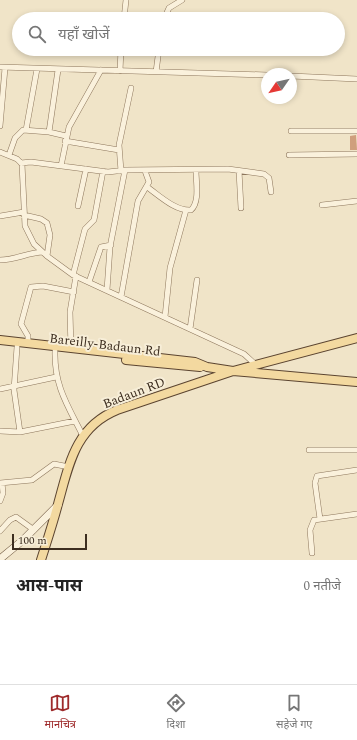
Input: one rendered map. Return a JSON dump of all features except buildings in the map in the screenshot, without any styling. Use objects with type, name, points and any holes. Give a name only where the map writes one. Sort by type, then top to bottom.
[{"type":"main road","name":"Badaun RD","points":[[41,560],[69,467],[83,436],[93,424],[109,413],[233,371],[357,338]]},
{"type":"main road","points":[[0,340],[195,362],[207,367],[233,371],[357,382]]},
{"type":"main road","name":"Bareilly-Badaun Rd","points":[[0,345],[116,359],[207,367]]},
{"type":"street","points":[[125,12],[126,0]]},
{"type":"street","points":[[167,12],[169,8],[182,0]]},
{"type":"street","points":[[120,70],[121,56]]},
{"type":"street","points":[[156,72],[158,56]]},
{"type":"street","points":[[0,126],[3,68],[261,75]]},
{"type":"street","points":[[26,130],[37,69]]},
{"type":"street","points":[[49,132],[58,70]]},
{"type":"street","points":[[61,166],[66,139],[78,109],[101,70]]},
{"type":"street","points":[[297,76],[357,79]]},
{"type":"street","points":[[107,290],[110,245],[123,171],[119,150],[131,88]]},
{"type":"street","points":[[9,156],[18,134],[23,130],[49,132],[66,139],[119,150]]},
{"type":"street","points":[[291,131],[357,131]]},
{"type":"street","points":[[0,152],[21,163],[32,162],[103,171],[239,171],[267,176],[270,180],[271,192]]},
{"type":"street","points":[[289,155],[357,154]]},
{"type":"street","points":[[21,163],[23,167],[24,179],[25,226],[34,244],[42,252],[74,275],[244,354],[256,365]]},
{"type":"street","points":[[78,206],[86,169]]},
{"type":"street","points":[[71,349],[70,312],[74,292],[74,275],[85,229],[94,220],[103,171]]},
{"type":"street","points":[[121,297],[138,201],[148,187],[149,178],[145,171]]},
{"type":"street","points":[[148,187],[175,206],[186,210],[191,210],[194,207],[196,171]]},
{"type":"street","points":[[239,171],[241,208]]},
{"type":"street","points":[[322,204],[357,201]]},
{"type":"street","points":[[165,317],[170,268],[186,210]]},
{"type":"street","points":[[0,216],[24,214],[41,219],[47,223],[50,235],[47,256]]},
{"type":"street","points":[[89,282],[101,247],[110,245]]},
{"type":"street","points":[[0,260],[13,260],[28,253],[42,252]]},
{"type":"street","points":[[190,329],[197,280]]},
{"type":"street","points":[[28,344],[28,336],[21,324],[31,287],[43,286],[74,292]]},
{"type":"street","points":[[17,347],[14,386],[20,432]]},
{"type":"street","points":[[55,351],[56,377],[83,436]]},
{"type":"street","points":[[0,389],[56,377]]},
{"type":"street","points":[[0,431],[20,432],[75,421]]},
{"type":"street","points":[[309,450],[357,450]]},
{"type":"street","points":[[0,501],[3,494],[1,483],[21,482],[36,479],[54,464],[69,467]]},
{"type":"street","points":[[320,518],[315,483],[317,476],[357,470]]},
{"type":"street","points":[[0,559],[34,530],[58,504]]},
{"type":"street","points":[[312,552],[311,525],[314,520],[357,514]]},
{"type":"street","points":[[0,531],[10,520],[16,518],[34,530]]}]
